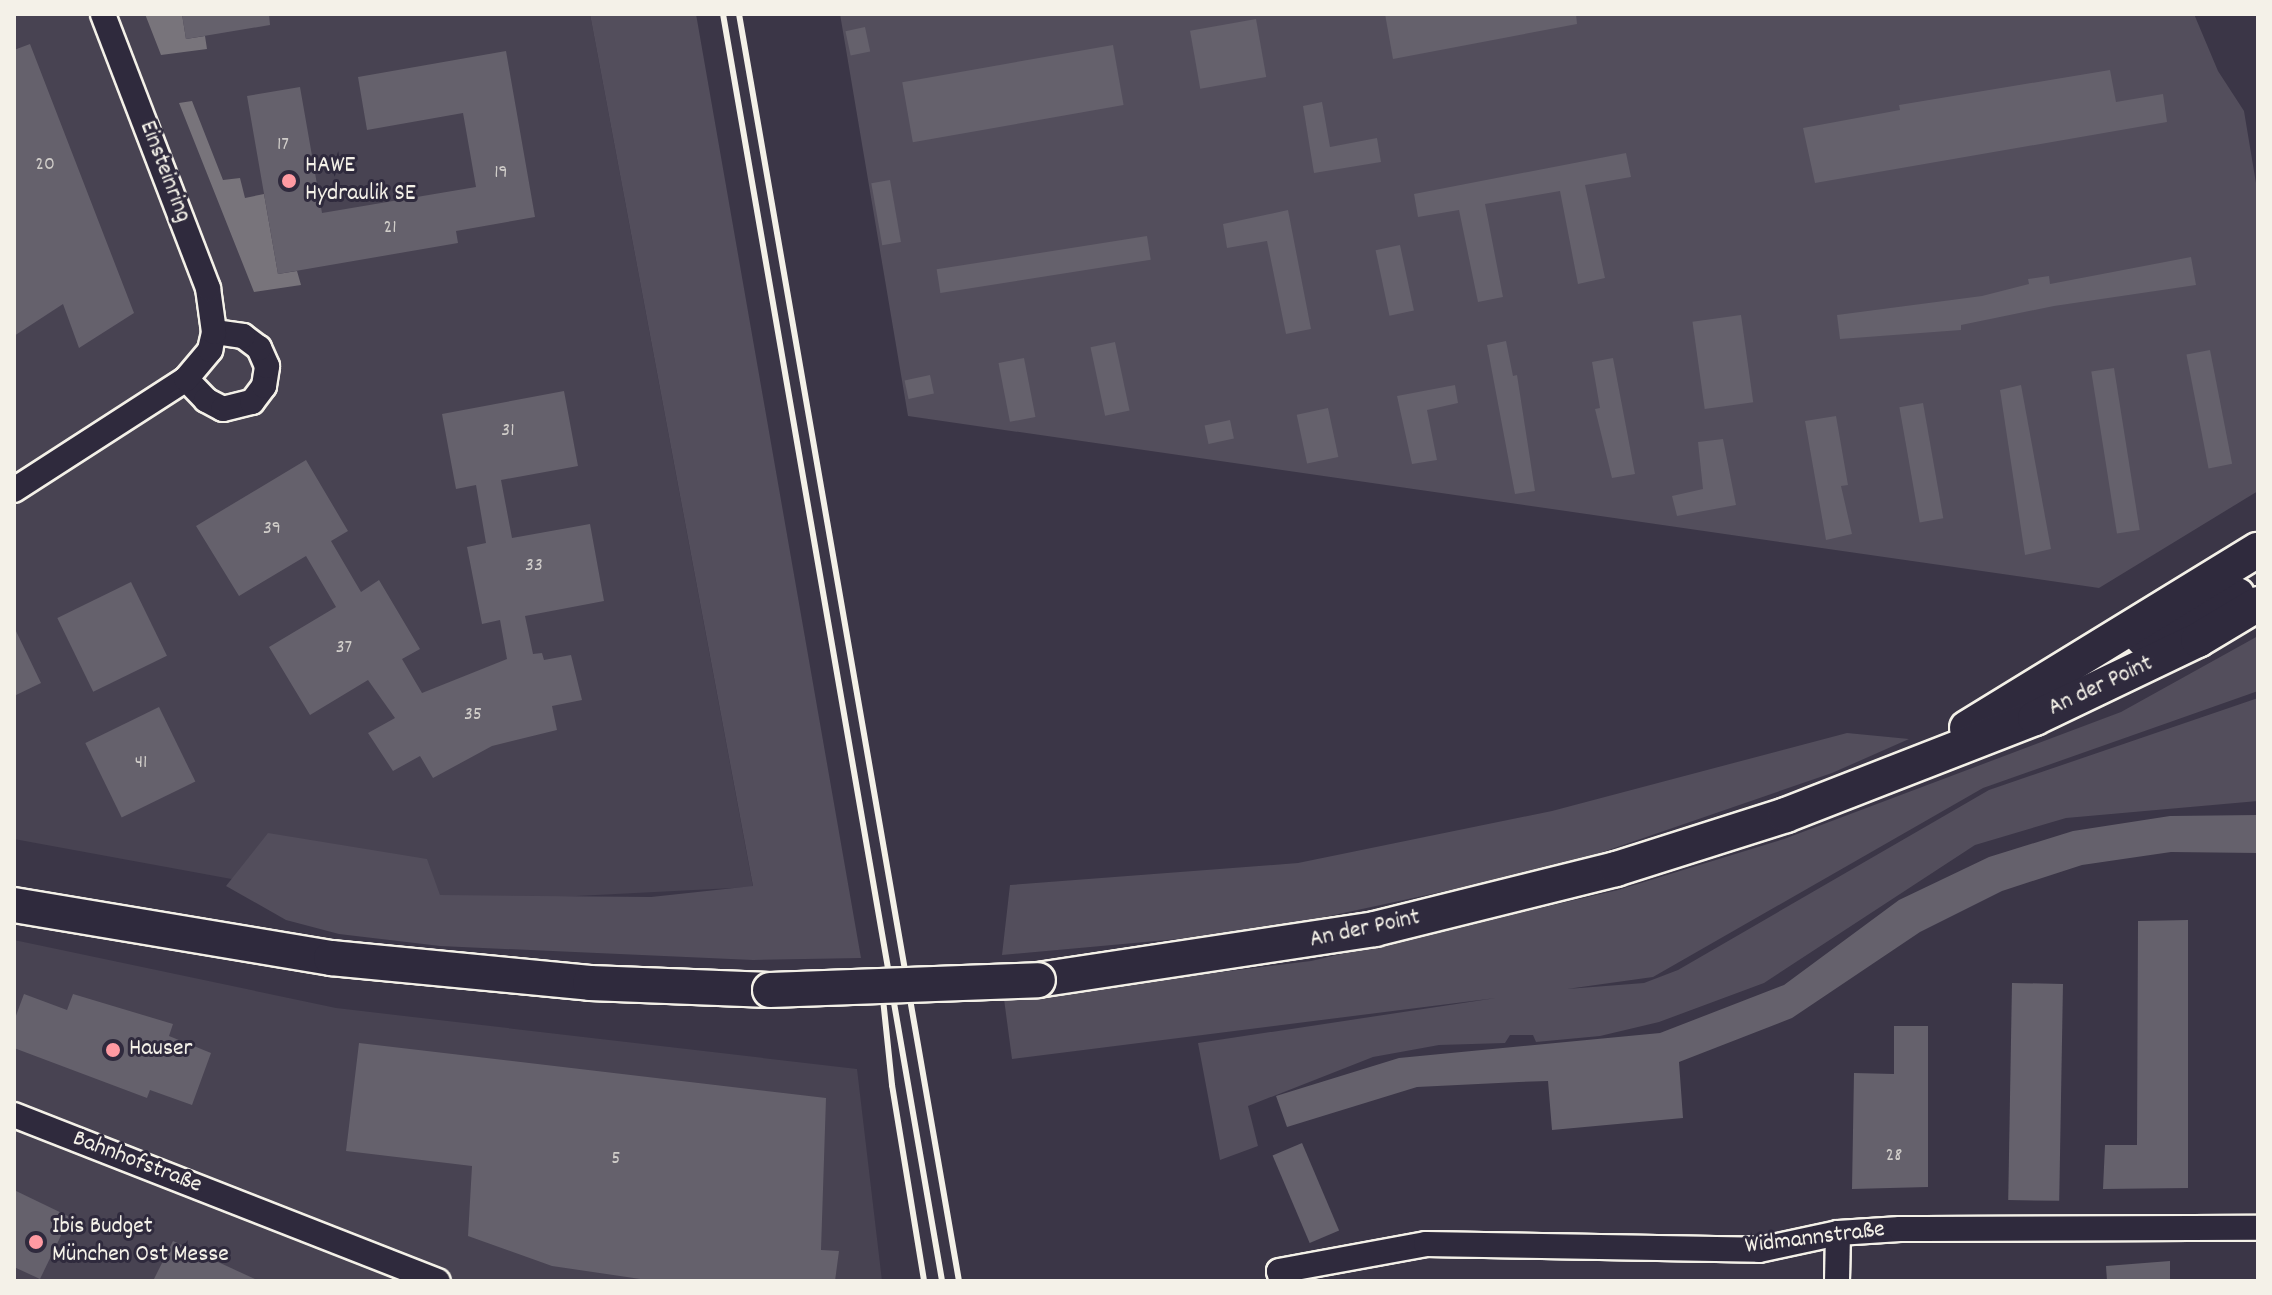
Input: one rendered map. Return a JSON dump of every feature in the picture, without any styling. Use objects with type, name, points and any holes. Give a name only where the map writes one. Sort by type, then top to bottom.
[{"type":"street","name":"Einsteinring","points":[[103,14],[208,288],[214,332]]},
{"type":"street","points":[[14,490],[186,379],[210,350],[214,332],[243,336],[259,348],[267,366],[261,391],[243,407],[223,409],[206,400],[186,379]]},
{"type":"street","name":"An der Point","points":[[1935,753],[2258,550]]},
{"type":"street","name":"An der Point","points":[[2035,688],[2258,583]]},
{"type":"street","name":"An der Point","points":[[14,905],[331,958],[590,983],[770,990],[1038,980],[1278,948],[1463,909],[1616,869],[1786,815],[1935,753],[1984,739],[2102,689],[2258,604]]},
{"type":"street","points":[[14,891],[50,911]]},
{"type":"street","name":"Bahnhofstraße","points":[[14,1115],[438,1281]]},
{"type":"street","name":"Widmannstraße","points":[[1281,1276],[1426,1244],[1759,1250],[1838,1233],[2258,1228]]},
{"type":"street","points":[[1837,1281],[1838,1233]]},
{"type":"shaded area","points":[[14,14],[590,14],[753,887],[378,906],[14,839]]},
{"type":"shaded area","points":[[145,14],[182,14],[186,39],[205,36],[207,49],[161,55]]},
{"type":"shaded area","points":[[590,14],[696,14],[861,958],[753,960],[440,946],[339,934],[286,920],[226,886],[268,833],[427,859],[440,895],[651,897],[753,886]]},
{"type":"shaded area","points":[[840,14],[2194,14],[2218,71],[2244,111],[2258,195],[2258,491],[2099,588],[908,416]]},
{"type":"shaded area","points":[[192,101],[223,180],[240,178],[245,198],[264,194],[278,274],[297,271],[301,285],[254,292],[179,103]]},
{"type":"shaded area","points":[[2258,636],[2258,691],[1983,788],[1653,977],[1567,989],[1644,983],[1678,970],[1989,790],[2258,698],[2258,801],[2066,818],[1975,845],[1764,983],[1659,1022],[1600,1036],[1536,1042],[1533,1035],[1510,1035],[1505,1043],[1439,1045],[1373,1057],[1248,1106],[1258,1146],[1220,1160],[1198,1043],[1496,998],[1012,1059],[1004,999],[1311,961],[1618,890],[1784,839],[2121,712]]},
{"type":"shaded area","points":[[1847,733],[1909,739],[1832,773],[1562,866],[1255,932],[1002,955],[1010,885],[1298,863],[1552,811]]},
{"type":"shaded area","points":[[14,940],[336,1008],[857,1069],[882,1281],[14,1281]]},
{"type":"building","points":[[182,14],[269,14],[270,25],[186,39]]},
{"type":"building","points":[[1385,14],[1576,14],[1577,24],[1393,59]]},
{"type":"building","points":[[1256,19],[1266,77],[1200,89],[1190,31]]},
{"type":"building","points":[[865,27],[870,51],[851,56],[845,31]]},
{"type":"building","points":[[30,44],[134,313],[79,348],[63,304],[14,336],[14,50]]},
{"type":"building","points":[[1113,45],[1124,105],[913,142],[902,82]]},
{"type":"building","points":[[506,51],[535,217],[456,231],[458,243],[278,274],[247,96],[300,87],[322,213],[476,187],[463,113],[367,130],[358,77]]},
{"type":"building","points":[[2110,70],[2116,102],[2163,94],[2167,122],[1815,183],[1803,128],[1900,110],[1899,105]]},
{"type":"building","points":[[1322,102],[1330,147],[1377,138],[1381,162],[1314,173],[1303,106]]},
{"type":"building","points":[[1626,153],[1631,177],[1585,185],[1605,278],[1578,284],[1560,191],[1485,204],[1503,297],[1478,302],[1459,210],[1418,217],[1414,194]]},
{"type":"building","points":[[890,180],[901,242],[882,245],[871,183]]},
{"type":"building","points":[[1288,210],[1311,329],[1286,334],[1267,241],[1227,248],[1223,224]]},
{"type":"building","points":[[1147,236],[1151,260],[940,293],[937,269]]},
{"type":"building","points":[[1400,245],[1414,311],[1389,316],[1376,250]]},
{"type":"building","points":[[2191,257],[2196,285],[2054,306],[1961,325],[1961,330],[1840,339],[1837,315],[1982,296],[2029,284],[2028,279],[2049,276],[2050,284]]},
{"type":"building","points":[[1741,315],[1753,402],[1705,409],[1692,322]]},
{"type":"building","points":[[1506,341],[1513,376],[1517,375],[1535,491],[1515,494],[1487,345]]},
{"type":"building","points":[[1115,342],[1130,410],[1105,416],[1091,347]]},
{"type":"building","points":[[2210,350],[2232,464],[2209,468],[2186,355]]},
{"type":"building","points":[[1024,358],[1035,417],[1010,422],[998,363]]},
{"type":"building","points":[[1613,358],[1635,474],[1612,478],[1595,409],[1600,408],[1592,362]]},
{"type":"building","points":[[2114,368],[2140,530],[2117,534],[2091,372]]},
{"type":"building","points":[[930,375],[934,394],[909,399],[905,380]]},
{"type":"building","points":[[1455,385],[1458,403],[1427,410],[1437,460],[1412,464],[1397,396]]},
{"type":"building","points":[[2021,385],[2051,549],[2025,555],[2000,390]]},
{"type":"building","points":[[564,391],[578,466],[501,480],[512,538],[590,524],[604,601],[525,616],[533,654],[542,653],[544,660],[571,655],[582,700],[552,706],[557,730],[492,746],[433,778],[420,756],[393,771],[368,733],[395,718],[368,680],[310,715],[269,647],[336,607],[306,556],[239,596],[196,526],[306,460],[348,531],[331,541],[361,592],[379,580],[420,649],[402,659],[422,693],[507,659],[500,620],[482,624],[467,547],[486,543],[476,485],[456,489],[442,414]]},
{"type":"building","points":[[1923,403],[1943,518],[1920,522],[1899,407]]},
{"type":"building","points":[[1328,408],[1338,457],[1307,464],[1297,415]]},
{"type":"building","points":[[1836,416],[1848,485],[1841,486],[1852,534],[1826,540],[1805,421]]},
{"type":"building","points":[[1230,420],[1234,439],[1209,444],[1205,425]]},
{"type":"building","points":[[1723,439],[1736,505],[1677,516],[1672,496],[1703,489],[1698,442]]},
{"type":"building","points":[[131,582],[167,656],[93,692],[57,618]]},
{"type":"building","points":[[14,627],[41,683],[14,696]]},
{"type":"building","points":[[159,707],[195,782],[122,818],[85,743]]},
{"type":"building","points":[[2258,815],[2258,853],[2171,852],[2082,865],[2002,891],[1920,932],[1792,1018],[1679,1062],[1683,1118],[1552,1130],[1548,1081],[1417,1087],[1287,1127],[1276,1096],[1399,1058],[1660,1033],[1784,985],[1899,900],[1989,857],[2073,831],[2170,816]]},
{"type":"building","points":[[2188,920],[2188,1188],[2103,1189],[2105,1145],[2137,1145],[2138,921]]},
{"type":"building","points":[[2012,983],[2063,984],[2059,1201],[2008,1200]]},
{"type":"building","name":"Hauser","points":[[24,994],[67,1010],[73,994],[173,1024],[169,1036],[211,1053],[192,1105],[150,1090],[147,1098],[14,1048],[14,1021]]},
{"type":"building","points":[[1894,1026],[1928,1026],[1928,1187],[1852,1189],[1854,1073],[1894,1074]]},
{"type":"building","points":[[359,1043],[826,1098],[821,1250],[839,1251],[835,1281],[654,1281],[552,1266],[468,1236],[472,1166],[346,1151]]},
{"type":"building","points":[[1302,1143],[1339,1230],[1310,1243],[1273,1156]]},
{"type":"building","name":"Ibis Budget München Ost Messe","points":[[14,1190],[70,1217],[40,1279],[14,1267]]},
{"type":"building","points":[[173,1241],[259,1281],[153,1281]]},
{"type":"building","points":[[2170,1261],[2170,1281],[2107,1281],[2106,1266]]},
{"type":"railway","points":[[723,14],[942,1281]]},
{"type":"railway","points":[[739,14],[959,1281]]},
{"type":"railway","points":[[881,980],[892,1085],[924,1281]]},
{"type":"place","name":"HAWE Hydraulik SE","points":[[289,181]]},
{"type":"place","name":"Hauser","points":[[113,1050]]},
{"type":"place","name":"Ibis Budget München Ost Messe","points":[[36,1242]]}]
